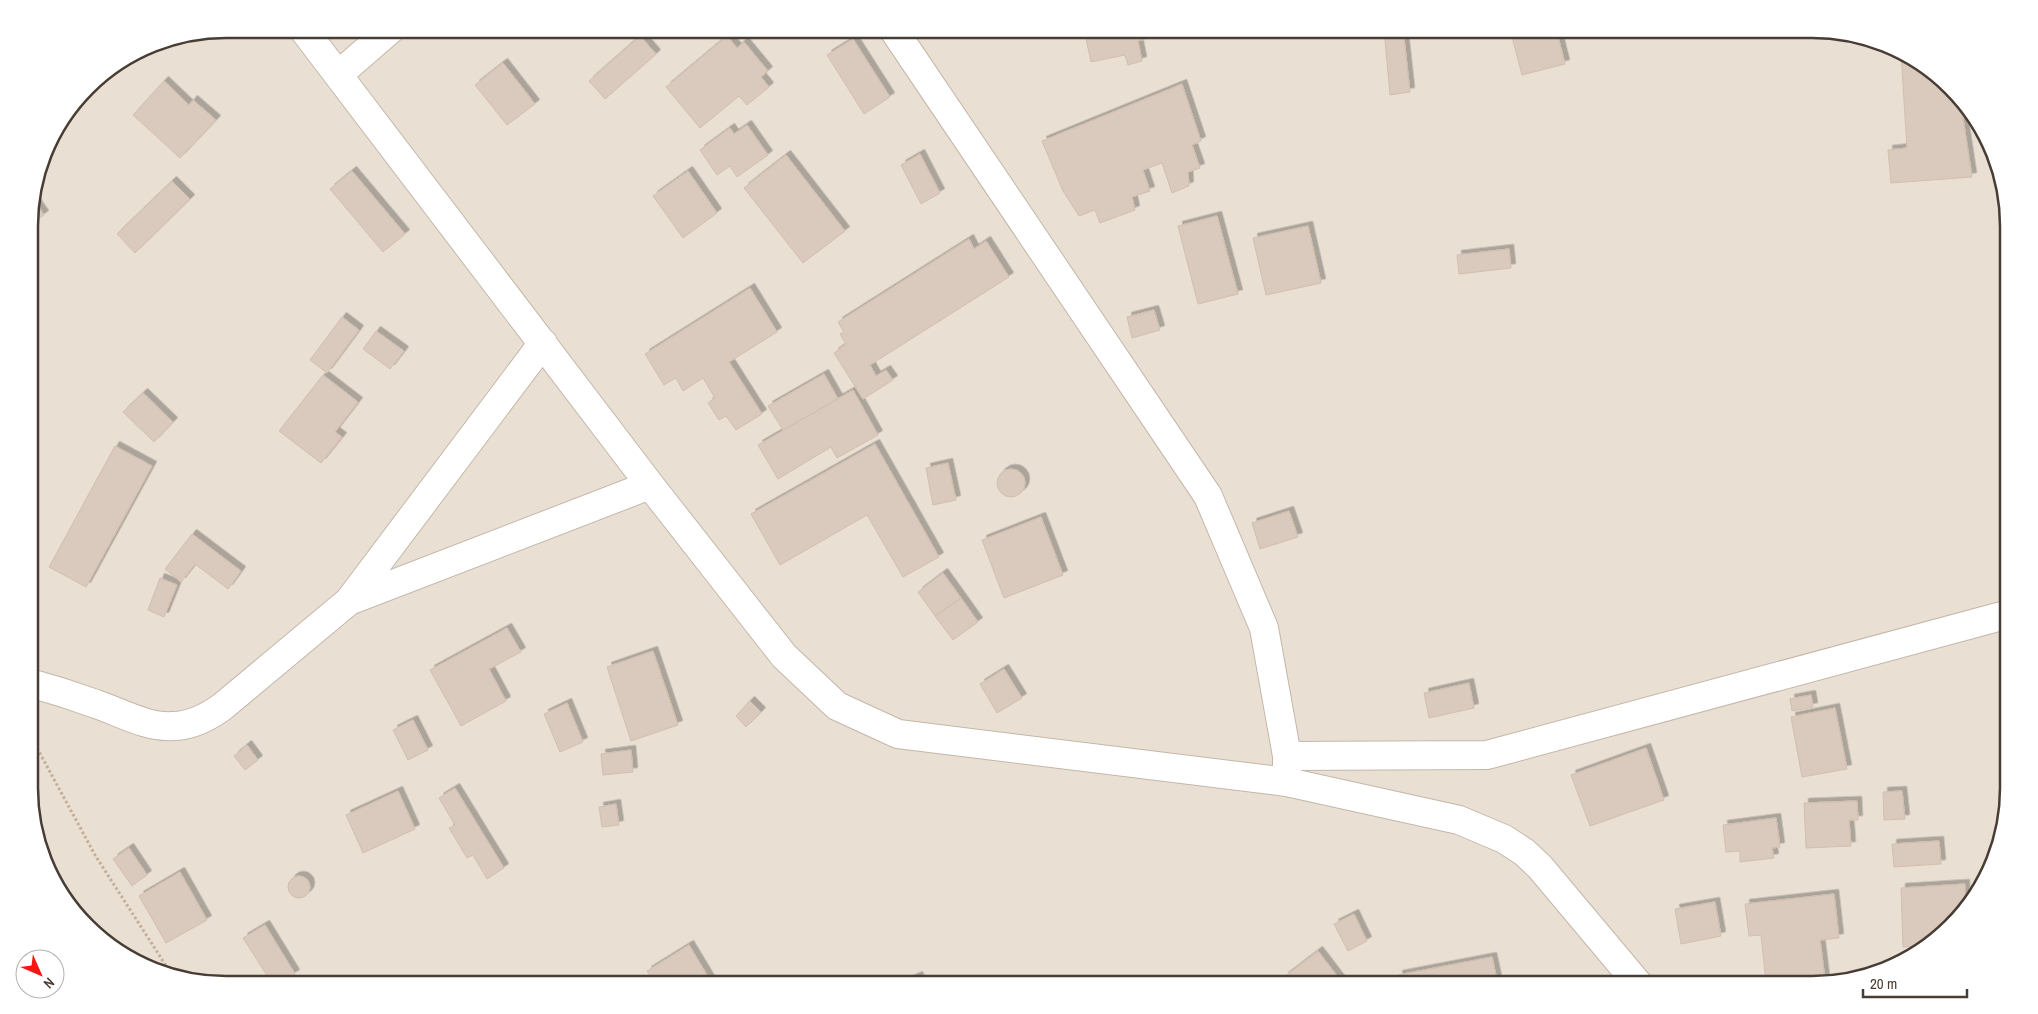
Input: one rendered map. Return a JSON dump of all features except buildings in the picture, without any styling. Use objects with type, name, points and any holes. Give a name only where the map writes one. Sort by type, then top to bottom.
[{"type":"street","points":[[310,38],[650,484],[784,656],[836,706],[898,734],[1287,769],[1487,754],[2000,616]]},
{"type":"street","points":[[338,75],[381,38]]},
{"type":"street","points":[[899,38],[1208,496],[1264,628],[1287,769]]},
{"type":"street","points":[[37,685],[75,696],[157,726],[174,726],[206,718],[222,707],[349,601],[543,343]]},
{"type":"street","points":[[349,601],[650,484]]},
{"type":"street","points":[[1287,769],[1459,820],[1504,839],[1524,852],[1540,867],[1631,976]]},
{"type":"path","points":[[37,748],[95,855],[167,968]]},
{"type":"shaded area","points":[[213,38],[1825,38],[1873,47],[1896,57],[1917,69],[1937,84],[1962,111],[1981,142],[1991,165],[1999,201],[2000,801],[1991,849],[1981,872],[1969,893],[1954,913],[1937,930],[1917,945],[1873,967],[1825,976],[213,976],[165,967],[142,957],[121,945],[101,930],[76,903],[57,872],[47,849],[39,813],[37,789],[37,225],[41,189],[47,165],[63,131],[84,101],[111,76],[142,57],[165,47]]}]
